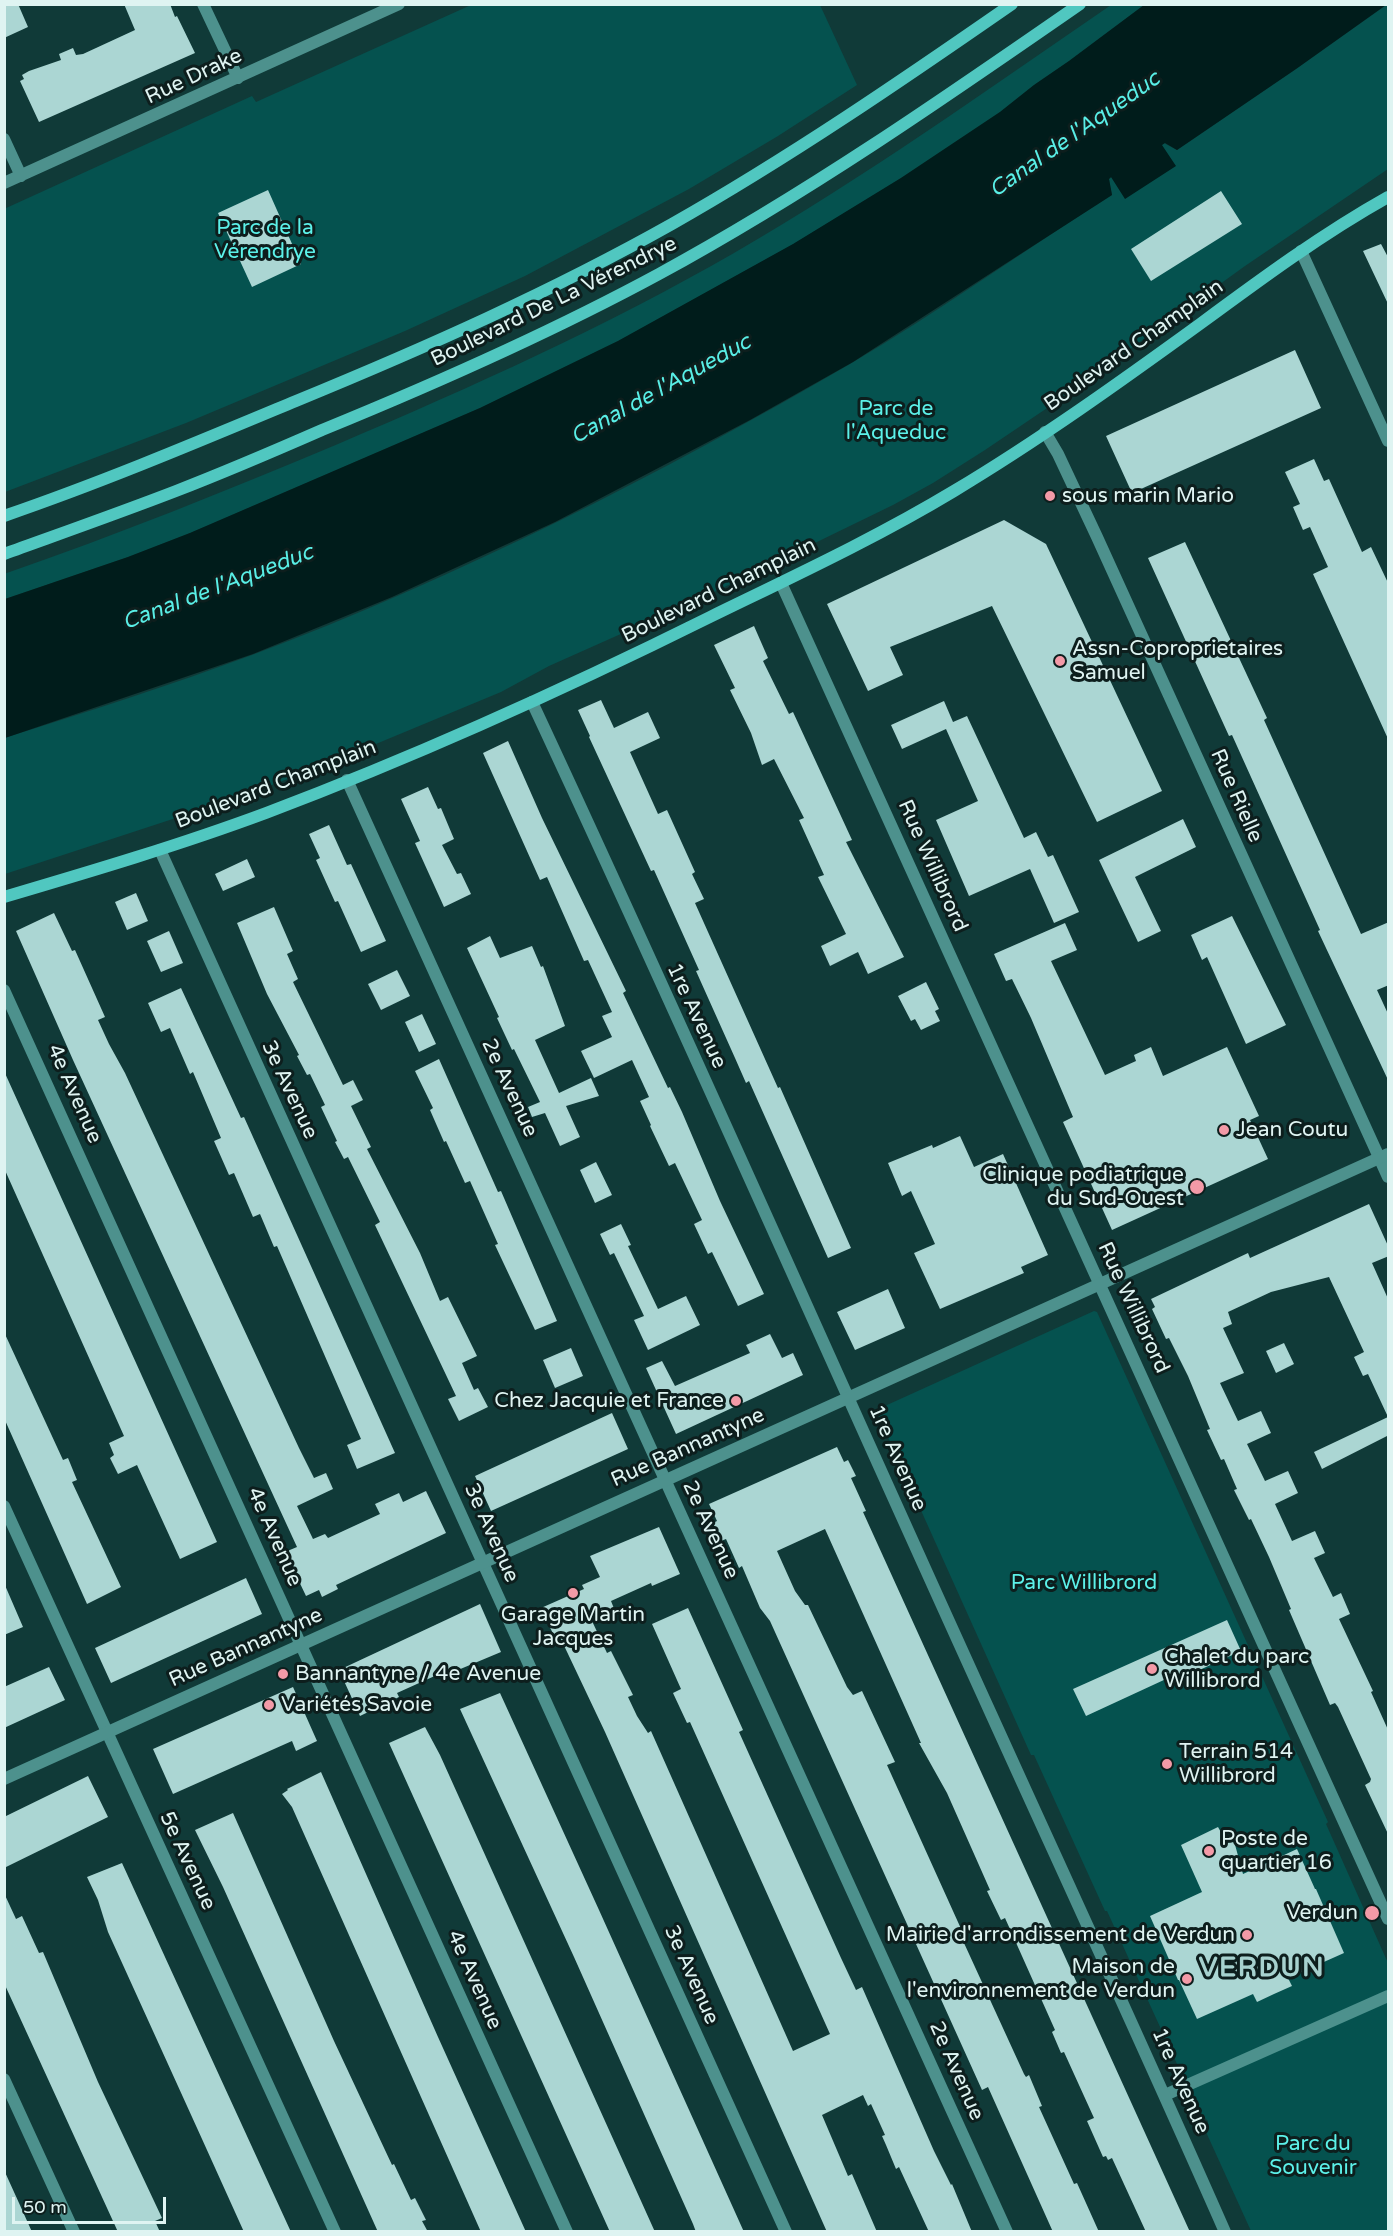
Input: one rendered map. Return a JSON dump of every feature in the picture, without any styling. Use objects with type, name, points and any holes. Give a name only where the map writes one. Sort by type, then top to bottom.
[{"type":"main road","name":"Boulevard De La Vérendrye","points":[[4,516],[141,465],[310,395],[457,333],[557,285],[669,226],[772,166],[890,90],[1012,4]]},
{"type":"main road","name":"Boulevard De La Vérendrye","points":[[4,554],[131,509],[226,471],[465,370],[606,302],[705,248],[812,184],[941,100],[1080,4]]},
{"type":"main road","name":"Boulevard Champlain","points":[[4,897],[160,850],[264,813],[347,780],[610,667],[782,583],[942,498],[1045,432],[1301,251],[1389,197]]},
{"type":"street","points":[[203,4],[238,78]]},
{"type":"street","name":"Rue Drake","points":[[4,183],[399,4]]},
{"type":"street","points":[[4,139],[21,176]]},
{"type":"street","points":[[1301,251],[1389,441]]},
{"type":"street","name":"Rue Rielle","points":[[1045,432],[1059,454],[1384,1156],[1389,1177]]},
{"type":"street","name":"Rue Willibrord","points":[[782,583],[1389,1919]]},
{"type":"street","name":"1re Avenue","points":[[532,702],[1165,2095],[1225,2232]]},
{"type":"street","name":"2e Avenue","points":[[347,780],[1007,2232]]},
{"type":"street","name":"3e Avenue","points":[[160,850],[786,2232]]},
{"type":"street","name":"4e Avenue","points":[[4,990],[567,2232]]},
{"type":"street","name":"Rue Bannantyne","points":[[4,1779],[1384,1156]]},
{"type":"street","name":"5e Avenue","points":[[4,1506],[335,2232]]},
{"type":"street","points":[[1165,2095],[1389,1995]]},
{"type":"street","points":[[4,2079],[74,2232]]},
{"type":"green space","name":"Parc de la Vérendrye","points":[[471,5],[820,5],[857,85],[689,189],[525,276],[405,331],[186,423],[5,492],[4,209],[252,96],[256,102]]},
{"type":"green space","points":[[1111,5],[1144,5],[1000,112],[901,178],[794,244],[618,341],[480,408],[190,533],[5,599],[4,574],[172,512],[389,422],[588,331],[686,280],[878,164]]},
{"type":"green space","name":"Parc de l'Aqueduc","points":[[1388,5],[1388,169],[1245,266],[1062,398],[933,483],[893,505],[706,596],[549,666],[501,692],[335,761],[243,796],[5,874],[4,738],[191,677],[329,625],[405,593],[557,522],[706,445],[883,344],[1112,195],[1109,179],[1112,177],[1126,198],[1164,143],[1177,150]]},
{"type":"green space","points":[[1094,1311],[1097,1312],[1328,1822],[1326,1824],[1388,1963],[1388,2231],[1251,2231],[1206,2132],[1208,2121],[1186,2088],[1180,2068],[1034,1755],[1031,1755],[879,1417],[881,1409],[887,1405]]},
{"type":"water","name":"Canal de l'Aqueduc","points":[[1144,5],[1386,5],[1177,150],[1165,143],[1162,145],[1176,166],[1125,199],[1111,177],[1109,179],[1112,195],[853,362],[750,420],[555,522],[392,597],[253,654],[5,738],[5,599],[190,533],[480,408],[618,341],[793,244],[901,178],[1000,112]]},
{"type":"building","points":[[4,4],[18,4],[28,27],[4,38]]},
{"type":"building","points":[[124,4],[170,4],[195,53],[39,122],[20,81],[24,79],[22,75],[61,60],[59,54],[73,48],[76,55],[83,54],[135,30]]},
{"type":"building","points":[[268,190],[301,264],[252,287],[218,213]]},
{"type":"building","points":[[1221,191],[1242,224],[1151,281],[1131,249]]},
{"type":"building","points":[[1381,244],[1389,259],[1389,306],[1363,251]]},
{"type":"building","points":[[1295,350],[1321,408],[1132,493],[1106,436]]},
{"type":"building","points":[[1314,459],[1324,481],[1329,479],[1362,552],[1371,547],[1389,585],[1389,741],[1313,574],[1328,567],[1310,527],[1303,530],[1293,507],[1300,504],[1285,472]]},
{"type":"building","name":"Assn-Coproprietaires Samuel","points":[[1004,520],[1046,544],[1162,791],[1097,822],[992,606],[890,647],[903,675],[868,691],[827,604]]},
{"type":"building","points":[[1185,542],[1267,718],[1264,720],[1361,934],[1389,922],[1389,985],[1377,990],[1389,1016],[1389,1082],[1318,931],[1320,930],[1232,735],[1229,736],[1148,558]]},
{"type":"building","points":[[754,626],[768,658],[763,661],[789,714],[793,712],[852,840],[846,842],[904,957],[868,974],[858,952],[830,966],[821,946],[846,934],[818,877],[824,875],[799,820],[804,818],[774,759],[762,765],[751,733],[730,690],[735,688],[714,645]]},
{"type":"building","points":[[601,700],[614,728],[648,712],[660,738],[630,752],[658,814],[667,810],[695,872],[692,874],[704,899],[695,903],[851,1248],[828,1258],[749,1081],[746,1083],[654,870],[651,871],[578,710]]},
{"type":"building","points":[[944,701],[953,722],[967,716],[1024,838],[1036,832],[1048,857],[1053,855],[1079,912],[1054,923],[1030,869],[969,896],[936,820],[978,801],[946,729],[902,749],[891,725]]},
{"type":"building","points":[[508,741],[542,818],[626,991],[623,993],[668,1088],[670,1087],[682,1112],[720,1201],[764,1294],[738,1306],[712,1252],[708,1254],[694,1224],[702,1220],[675,1163],[669,1166],[650,1126],[640,1101],[649,1097],[632,1060],[594,1078],[581,1051],[612,1037],[602,1016],[612,1012],[588,960],[584,961],[547,877],[540,880],[483,753]]},
{"type":"building","points":[[428,787],[438,809],[441,808],[454,839],[442,845],[457,874],[461,873],[471,894],[444,907],[415,843],[420,841],[401,799]]},
{"type":"building","points":[[1183,819],[1196,847],[1135,877],[1161,931],[1138,942],[1099,860]]},
{"type":"building","points":[[329,825],[347,865],[351,864],[386,941],[361,952],[316,860],[320,858],[309,834]]},
{"type":"building","points":[[247,859],[255,877],[223,891],[215,874]]},
{"type":"building","points":[[136,893],[148,921],[127,930],[115,902]]},
{"type":"building","points":[[274,907],[293,951],[287,954],[298,979],[293,982],[343,1085],[353,1080],[363,1100],[351,1106],[371,1147],[367,1149],[420,1253],[440,1301],[448,1297],[477,1356],[462,1363],[474,1390],[478,1388],[488,1407],[459,1421],[448,1399],[456,1396],[375,1225],[380,1222],[348,1157],[344,1159],[335,1142],[337,1141],[321,1107],[325,1105],[310,1074],[307,1075],[297,1056],[299,1055],[267,994],[237,923]]},
{"type":"building","points":[[54,913],[72,951],[75,950],[105,1017],[98,1020],[125,1073],[299,1448],[314,1478],[326,1473],[333,1489],[297,1506],[313,1539],[325,1534],[328,1538],[380,1514],[375,1504],[399,1493],[403,1502],[426,1491],[446,1533],[336,1585],[338,1589],[322,1597],[319,1590],[306,1596],[285,1552],[297,1547],[16,931]]},
{"type":"building","points":[[1232,916],[1286,1025],[1246,1044],[1207,957],[1202,960],[1191,935]]},
{"type":"building","points":[[1065,923],[1077,950],[1051,961],[1105,1075],[1136,1061],[1134,1055],[1151,1047],[1163,1076],[1227,1047],[1259,1116],[1250,1120],[1268,1159],[1112,1230],[1063,1122],[1073,1117],[1031,1018],[1012,979],[1006,981],[994,954]]},
{"type":"building","points":[[169,931],[183,963],[161,972],[147,941]]},
{"type":"building","points":[[490,936],[500,958],[532,946],[541,967],[543,966],[565,1026],[535,1040],[559,1093],[591,1078],[599,1096],[566,1106],[580,1137],[560,1146],[545,1113],[532,1117],[528,1107],[540,1102],[514,1049],[512,1050],[467,948]]},
{"type":"building","points":[[397,970],[410,996],[381,1010],[368,984]]},
{"type":"building","points":[[926,982],[939,1009],[935,1011],[940,1021],[921,1030],[915,1019],[911,1021],[898,996]]},
{"type":"building","points":[[181,988],[241,1118],[244,1117],[395,1453],[357,1469],[347,1445],[361,1439],[277,1246],[274,1247],[260,1214],[253,1217],[234,1173],[229,1175],[214,1141],[221,1138],[193,1072],[190,1074],[170,1028],[161,1032],[148,1003]]},
{"type":"building","points":[[422,1014],[436,1044],[419,1052],[405,1022]]},
{"type":"building","points":[[439,1059],[498,1192],[501,1191],[557,1321],[535,1330],[495,1245],[498,1244],[470,1181],[465,1183],[446,1141],[444,1142],[430,1110],[433,1108],[415,1071]]},
{"type":"building","points":[[4,1071],[217,1542],[180,1559],[137,1465],[118,1474],[110,1458],[114,1455],[109,1443],[124,1436],[4,1168]]},
{"type":"building","points":[[960,1136],[974,1167],[1003,1154],[1048,1255],[1021,1267],[1024,1273],[940,1309],[914,1253],[935,1244],[911,1191],[902,1196],[888,1163]]},
{"type":"building","points":[[596,1162],[612,1195],[595,1203],[580,1170]]},
{"type":"building","points":[[1369,1204],[1389,1248],[1389,1256],[1372,1263],[1389,1301],[1389,1435],[1322,1469],[1314,1452],[1388,1417],[1368,1374],[1363,1376],[1354,1357],[1364,1352],[1329,1277],[1271,1292],[1228,1312],[1232,1324],[1223,1328],[1244,1373],[1220,1383],[1238,1421],[1261,1411],[1271,1433],[1247,1444],[1265,1481],[1288,1471],[1298,1493],[1275,1504],[1292,1541],[1315,1531],[1325,1553],[1314,1558],[1333,1597],[1341,1593],[1350,1614],[1339,1619],[1373,1691],[1371,1692],[1389,1732],[1389,1836],[1365,1785],[1371,1779],[1338,1707],[1335,1703],[1330,1705],[1269,1557],[1234,1490],[1237,1489],[1224,1459],[1221,1460],[1207,1430],[1210,1429],[1188,1376],[1169,1338],[1166,1339],[1152,1309],[1155,1307],[1151,1299],[1248,1253],[1250,1258]]},
{"type":"building","points":[[621,1224],[631,1245],[628,1246],[658,1309],[686,1296],[700,1325],[648,1350],[634,1320],[644,1316],[614,1253],[610,1255],[600,1234]]},
{"type":"building","points":[[888,1289],[905,1328],[855,1350],[837,1312]]},
{"type":"building","points":[[4,1332],[63,1460],[68,1458],[77,1480],[72,1482],[121,1587],[87,1604],[4,1418]]},
{"type":"building","points":[[770,1334],[782,1358],[793,1353],[803,1375],[676,1434],[646,1368],[662,1361],[675,1386],[750,1353],[746,1345]]},
{"type":"building","points":[[1284,1343],[1294,1364],[1276,1373],[1266,1351]]},
{"type":"building","points":[[571,1348],[583,1376],[555,1388],[543,1360]]},
{"type":"building","points":[[612,1413],[628,1449],[491,1511],[475,1476]]},
{"type":"building","points":[[837,1447],[844,1462],[848,1460],[856,1476],[851,1478],[866,1511],[863,1512],[1190,2232],[1146,2232],[1112,2158],[1108,2160],[1106,2156],[1103,2157],[1087,2121],[1094,2118],[1064,2052],[1061,2053],[1052,2032],[1055,2030],[1005,1918],[1001,1920],[987,1891],[990,1890],[947,1793],[919,1743],[921,1743],[825,1529],[777,1551],[795,1591],[805,1605],[808,1605],[847,1687],[853,1695],[862,1691],[895,1762],[887,1765],[967,1942],[964,1943],[1024,2074],[1026,2077],[1029,2075],[1042,2106],[1039,2107],[1099,2232],[1053,2232],[988,2087],[982,2090],[770,1621],[760,1608],[742,1566],[739,1568],[726,1539],[721,1541],[713,1523],[717,1521],[709,1504]]},
{"type":"building","points":[[659,1527],[680,1574],[652,1586],[651,1583],[611,1601],[615,1611],[592,1621],[607,1653],[611,1651],[633,1695],[628,1697],[637,1716],[648,1733],[651,1731],[793,2051],[830,2034],[690,1722],[687,1723],[673,1693],[681,1689],[652,1624],[688,1608],[743,1730],[739,1732],[841,1958],[856,1990],[862,1987],[972,2232],[929,2232],[899,2167],[896,2169],[882,2136],[885,2135],[871,2104],[868,2106],[863,2095],[822,2115],[848,2176],[852,2174],[877,2232],[827,2232],[605,1732],[559,1635],[555,1638],[541,1608],[584,1589],[582,1585],[600,1577],[590,1556]]},
{"type":"building","points":[[246,1578],[262,1614],[111,1683],[95,1648]]},
{"type":"building","points":[[4,1583],[23,1627],[4,1635]]},
{"type":"building","points":[[480,1604],[501,1652],[458,1670],[457,1666],[397,1693],[399,1697],[360,1716],[339,1670]]},
{"type":"building","points":[[1227,1620],[1241,1651],[1182,1678],[1179,1673],[1086,1716],[1073,1689]]},
{"type":"building","points":[[49,1667],[65,1700],[4,1728],[4,1687]]},
{"type":"building","points":[[293,1687],[317,1741],[296,1751],[292,1741],[173,1794],[153,1749]]},
{"type":"building","points":[[500,1693],[744,2232],[696,2232],[574,1957],[460,1709]]},
{"type":"building","points":[[425,1727],[440,1755],[655,2232],[610,2232],[389,1743]]},
{"type":"building","points":[[321,1772],[526,2232],[481,2232],[292,1807],[282,1794],[287,1789]]},
{"type":"building","points":[[88,1776],[108,1817],[4,1868],[4,1817]]},
{"type":"building","points":[[233,1813],[334,2041],[392,2165],[394,2164],[411,2200],[415,2198],[426,2220],[422,2221],[428,2232],[378,2232],[223,1887],[195,1830]]},
{"type":"building","points":[[1218,1827],[1227,1843],[1234,1841],[1243,1874],[1297,1849],[1344,1953],[1288,1978],[1292,1986],[1257,2002],[1253,1994],[1197,2019],[1150,1916],[1202,1892],[1181,1845]]},
{"type":"building","points":[[122,1863],[291,2232],[244,2232],[108,1932],[98,1900],[87,1877]]},
{"type":"building","points":[[4,1893],[16,1919],[22,1916],[39,1953],[43,1952],[98,2082],[162,2218],[155,2221],[160,2232],[118,2232],[4,1983]]},
{"type":"building","points":[[4,2170],[19,2203],[32,2232],[4,2232]]},
{"type":"place","name":"sous marin Mario","points":[[1050,496]]},
{"type":"place","name":"Assn-Coproprietaires Samuel","points":[[1060,661]]},
{"type":"place","name":"Jean Coutu","points":[[1224,1130]]},
{"type":"place","name":"Clinique podiatrique du Sud-Ouest","points":[[1197,1187]]},
{"type":"place","name":"Chez Jacquie et France","points":[[736,1401]]},
{"type":"place","name":"Garage Martin Jacques","points":[[573,1593]]},
{"type":"place","name":"Chalet du parc Willibrord","points":[[1152,1669]]},
{"type":"place","name":"Bannantyne / 4e Avenue","points":[[283,1674]]},
{"type":"place","name":"Variétés Savoie","points":[[269,1705]]},
{"type":"place","name":"Terrain 514 Willibrord","points":[[1167,1764]]},
{"type":"place","name":"Poste de quartier 16","points":[[1209,1851]]},
{"type":"place","name":"Verdun","points":[[1372,1913]]},
{"type":"place","name":"Mairie d'arrondissement de Verdun","points":[[1247,1935]]},
{"type":"place","name":"Maison de l'environnement de Verdun","points":[[1187,1979]]},
{"type":"district","name":"VERDUN","points":[[1262,1969]]},
{"type":"park label","name":"Parc Willibrord","points":[[1084,1583]]},
{"type":"park label","name":"Parc du Souvenir","points":[[1313,2156]]}]
